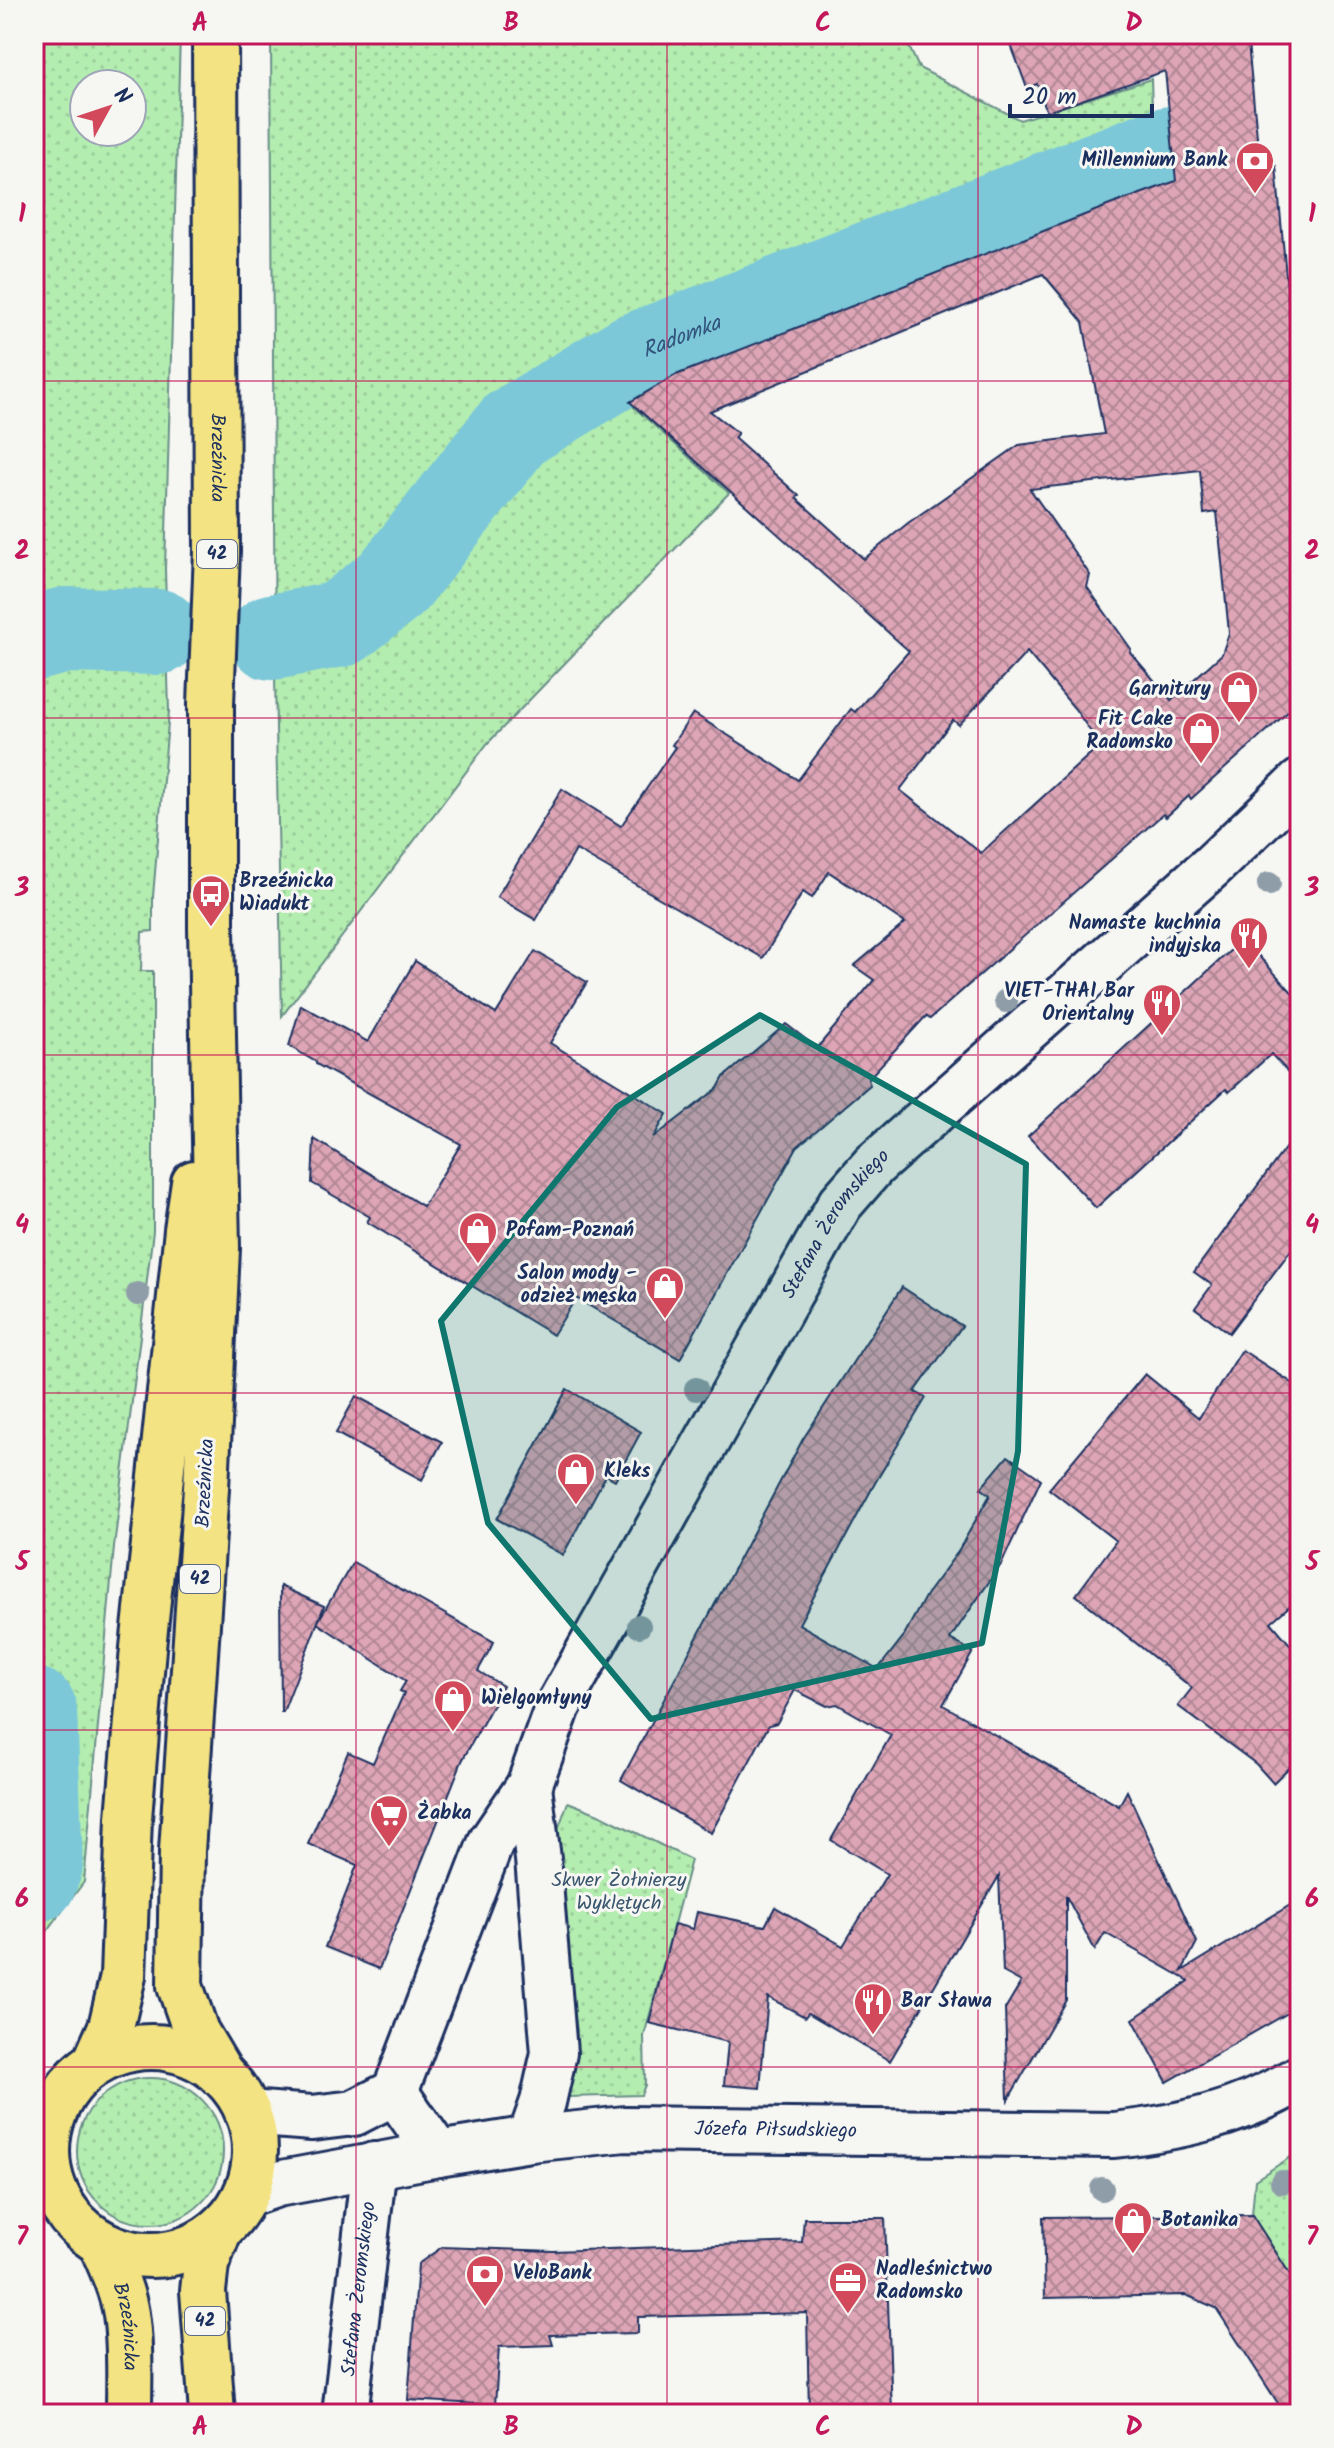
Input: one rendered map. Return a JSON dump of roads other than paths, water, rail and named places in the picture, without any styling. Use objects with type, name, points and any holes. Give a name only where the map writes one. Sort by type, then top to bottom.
[{"type":"main road","name":"Brzeźnicka","points":[[215,34],[217,551],[211,704],[212,1074],[217,1248],[206,1488],[182,1851],[180,1986],[196,2032],[221,2074]]},
{"type":"main road","name":"Brzeźnicka","points":[[95,2063],[111,2027],[123,1976],[129,1818],[143,1648],[187,1230],[212,1074]]},
{"type":"main road","name":"42","points":[[133,2049],[174,2049],[199,2059],[221,2074],[237,2092],[248,2113],[255,2140],[254,2168],[246,2195],[235,2215],[219,2231],[193,2247],[162,2255],[131,2254],[101,2243],[82,2229],[44,2188],[48,2137],[44,2113],[95,2063],[133,2049]]},
{"type":"main road","name":"42","points":[[212,2414],[203,2291],[206,2264],[219,2231]]},
{"type":"main road","name":"Brzeźnicka","points":[[101,2243],[116,2276],[126,2313],[129,2414]]},
{"type":"street","name":"Stefana Żeromskiego","points":[[529,1786],[558,1706],[840,1204],[874,1165],[1212,866],[1300,782]]},
{"type":"street","points":[[248,2113],[312,2118],[354,2113],[395,2092],[491,1842],[529,1786]]},
{"type":"street","points":[[529,1786],[554,2053],[543,2102],[530,2139]]},
{"type":"street","name":"Józefa Piłsudskiego","points":[[246,2195],[277,2184],[374,2165],[530,2139],[625,2129],[1114,2135],[1165,2129],[1218,2117],[1271,2095],[1300,2078]]},
{"type":"street","points":[[395,2092],[438,2154]]},
{"type":"street","name":"Stefana Żeromskiego","points":[[345,2414],[374,2165]]},
{"type":"waterway","name":"Radomka","points":[[272,637],[341,624],[392,584],[515,428],[634,356],[1171,149]]},
{"type":"waterway","name":"Radomka","points":[[34,638],[66,630],[158,632]]},
{"type":"waterway","name":"Radomka","points":[[34,1710],[40,1865],[34,1880]]},
{"type":"place","name":"Millennium Bank","points":[[1255,195]]},
{"type":"place","name":"Garnitury","points":[[1239,724]]},
{"type":"place","name":"Fit Cake Radomsko","points":[[1201,765]]},
{"type":"place","name":"Brzeźnicka Wiadukt","points":[[211,928]]},
{"type":"place","name":"Namaste kuchnia indyjska","points":[[1249,970]]},
{"type":"place","name":"VIET-THAI Bar Orientalny","points":[[1162,1037]]},
{"type":"place","name":"Pofam-Poznań","points":[[478,1265]]},
{"type":"place","name":"Salon mody - odzież męska","points":[[665,1320]]},
{"type":"place","name":"Kleks","points":[[576,1506]]},
{"type":"place","name":"Wielgomłyny","points":[[453,1733]]},
{"type":"place","name":"Żabka","points":[[389,1848]]},
{"type":"place","name":"Bar Sława","points":[[873,2036]]},
{"type":"place","name":"Botanika","points":[[1133,2255]]},
{"type":"place","name":"VeloBank","points":[[485,2308]]},
{"type":"place","name":"Nadleśnictwo Radomsko","points":[[848,2315]]},
{"type":"park label","name":"Skwer Żołnierzy Wyklętych","points":[[619,1892]]}]
